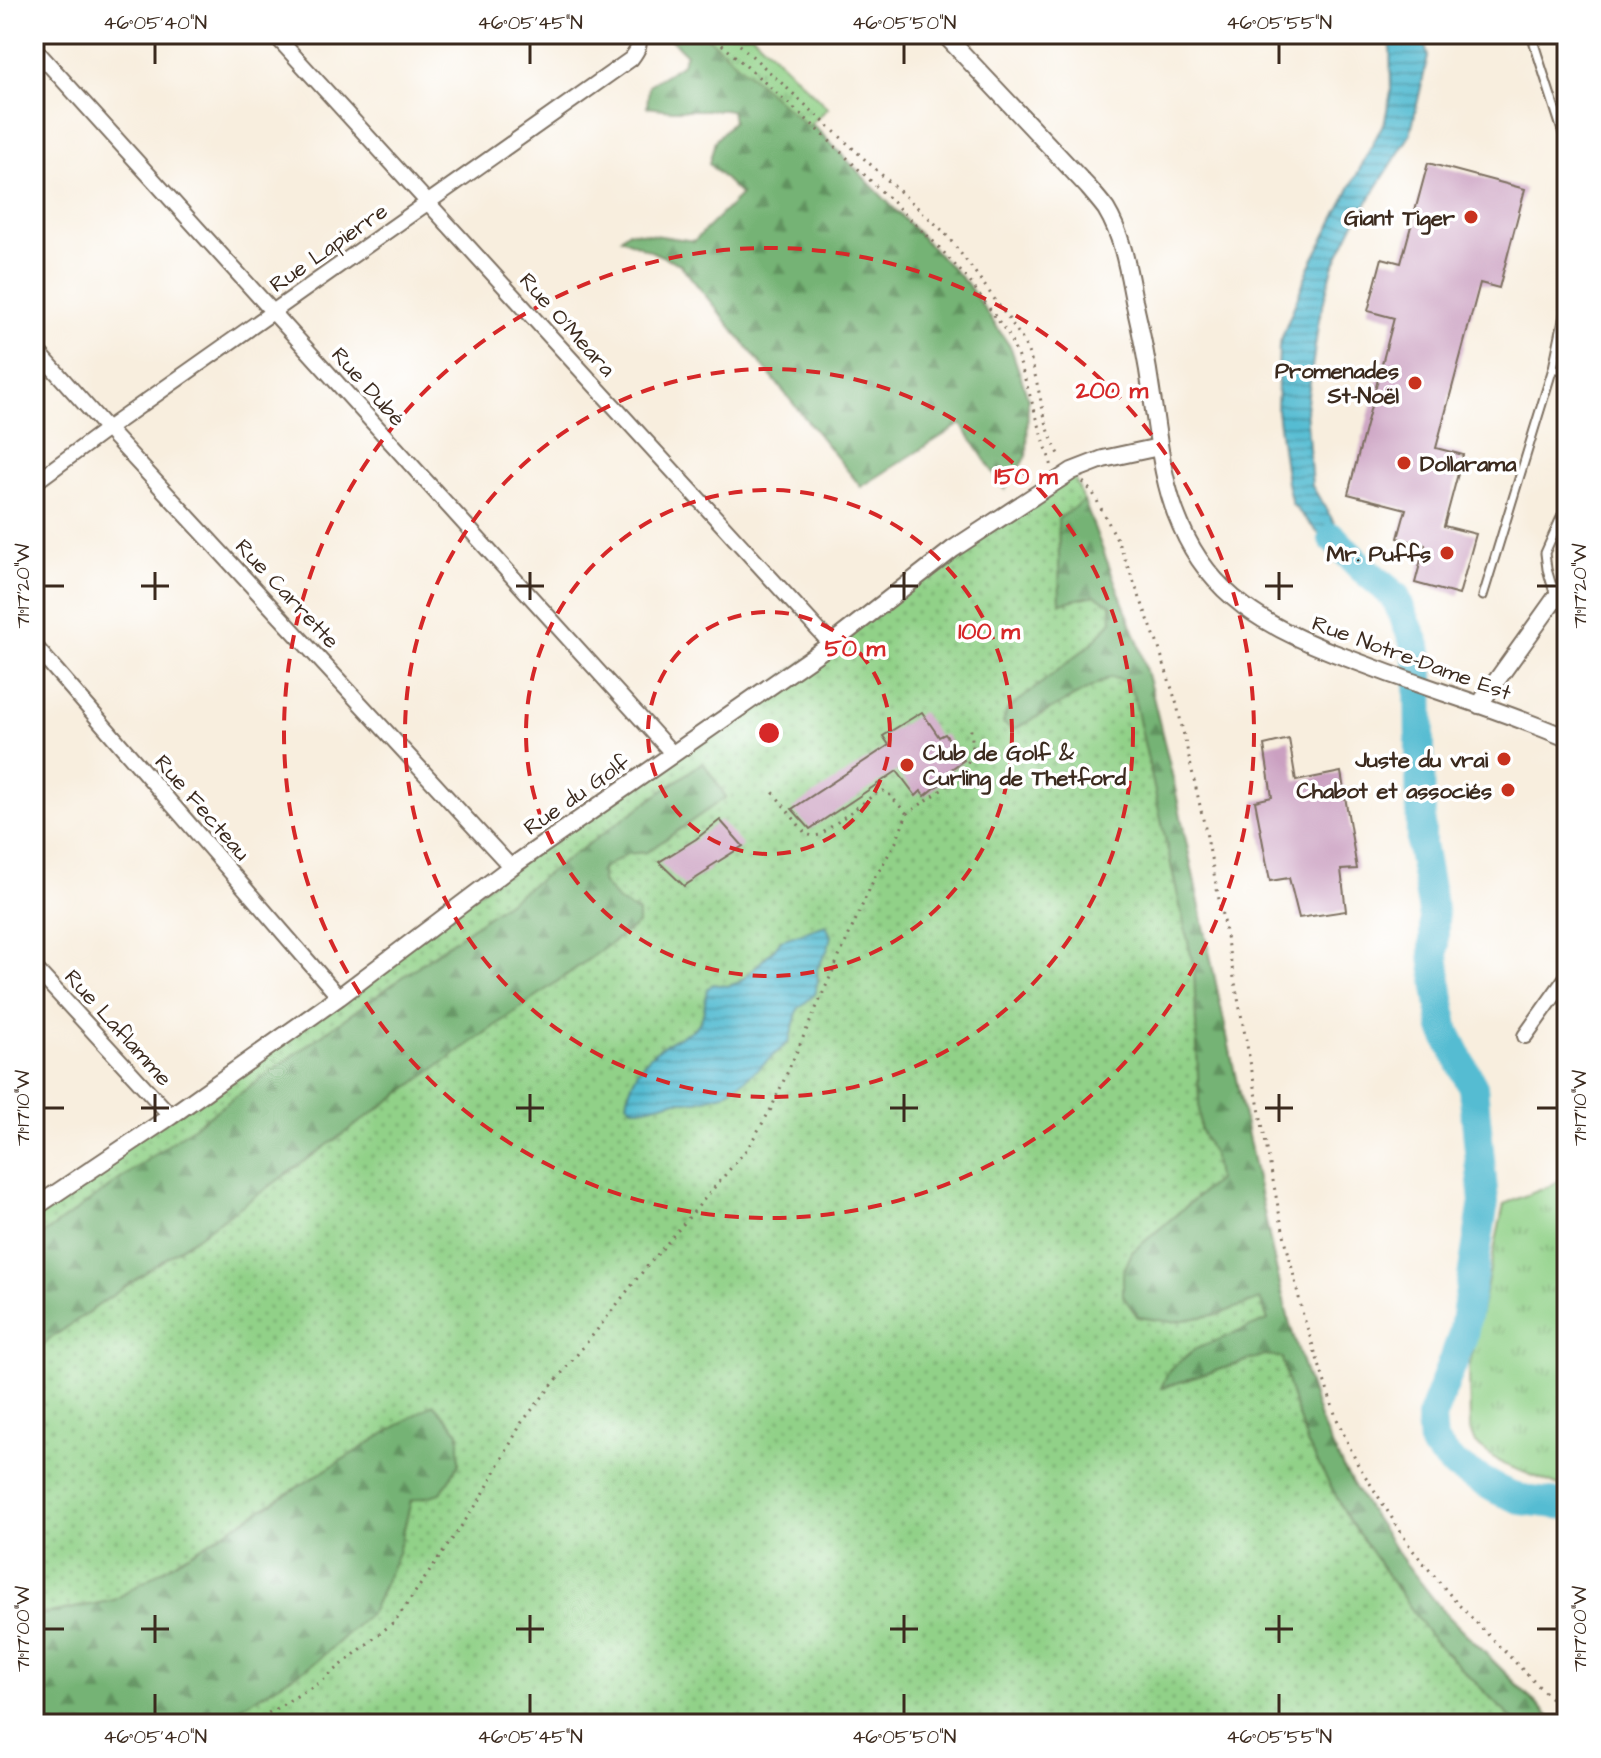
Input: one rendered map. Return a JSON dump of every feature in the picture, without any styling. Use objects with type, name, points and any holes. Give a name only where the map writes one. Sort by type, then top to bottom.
[{"type":"street","name":"Rue O'Meara","points":[[274,34],[831,644]]},
{"type":"street","name":"Rue Notre-Dame Est","points":[[944,34],[1105,208],[1118,234],[1150,381],[1159,447],[1180,526],[1207,571],[1232,598],[1265,622],[1296,638],[1389,675],[1445,692],[1567,738]]},
{"type":"street","name":"Rue Lapierre","points":[[34,483],[631,59],[638,49],[639,38]]},
{"type":"street","name":"Rue Dubé","points":[[34,48],[672,753]]},
{"type":"street","name":"Rue Carrette","points":[[34,347],[511,867]]},
{"type":"street","name":"Rue du Golf","points":[[34,1208],[339,997],[511,867],[831,644],[953,549],[1072,471],[1103,459],[1159,447]]},
{"type":"street","points":[[1479,705],[1567,582]]},
{"type":"street","name":"Rue Fecteau","points":[[34,645],[339,997]]},
{"type":"street","name":"Rue Laflamme","points":[[34,967],[171,1116]]},
{"type":"street","points":[[1525,1036],[1567,977]]},
{"type":"lane","points":[[1531,34],[1567,152]]},
{"type":"lane","points":[[1483,596],[1553,368],[1567,301]]},
{"type":"lane","points":[[1553,368],[1567,372]]},
{"type":"lane","points":[[1555,598],[1545,553],[1567,504]]},
{"type":"path","points":[[710,34],[814,126],[938,246],[970,282],[1008,334],[1056,481]]},
{"type":"path","points":[[728,34],[942,230],[1022,337],[1058,453],[1093,493],[1118,541],[1158,645],[1177,705],[1206,832],[1280,1217],[1303,1315],[1336,1417],[1357,1463],[1411,1548],[1456,1602],[1567,1715]]},
{"type":"path","points":[[247,1724],[322,1681],[395,1621],[481,1498],[522,1422],[639,1276],[747,1149],[771,1109],[868,892],[896,842],[907,814],[955,779],[966,766],[971,753],[970,724]]},
{"type":"path","points":[[773,792],[805,833],[812,836],[820,835],[879,791],[886,791],[907,814]]},
{"type":"green space","points":[[665,34],[707,34],[814,126],[968,285],[1011,348],[1028,398],[1027,455],[1005,490],[961,424],[861,487],[680,264],[621,238],[628,231],[694,241],[741,195],[709,164],[715,141],[733,121],[731,110],[647,107],[649,85],[681,65],[686,54]]},
{"type":"green space","points":[[704,34],[752,34],[828,108],[808,127]]},
{"type":"green space","points":[[1072,471],[1138,642],[1152,693],[1173,779],[1274,1260],[1290,1325],[1322,1425],[1368,1509],[1442,1610],[1557,1724],[34,1724],[34,1208]]},
{"type":"green space","points":[[1084,501],[1138,642],[1152,693],[1173,779],[1274,1260],[1290,1325],[1322,1425],[1368,1509],[1442,1610],[1556,1724],[1517,1724],[1433,1640],[1349,1520],[1307,1443],[1282,1358],[1265,1355],[1161,1388],[1169,1370],[1195,1349],[1268,1320],[1260,1299],[1219,1314],[1172,1322],[1138,1317],[1123,1296],[1123,1273],[1132,1252],[1217,1180],[1214,1157],[1200,1129],[1194,969],[1134,697],[1126,681],[1110,677],[1013,730],[1003,723],[1007,710],[1090,645],[1112,621],[1111,605],[1095,595],[1060,603],[1058,519]]},
{"type":"green space","points":[[703,762],[726,797],[647,852],[627,854],[602,869],[602,882],[619,902],[638,912],[638,924],[34,1350],[34,1241]]},
{"type":"green space","points":[[1567,1175],[1567,1489],[1503,1464],[1475,1443],[1470,1430],[1469,1368],[1504,1204],[1550,1186]]},
{"type":"green space","points":[[433,1404],[459,1432],[459,1464],[441,1493],[411,1501],[398,1553],[372,1611],[316,1662],[238,1709],[206,1724],[34,1724],[34,1616],[114,1600]]},
{"type":"water","points":[[1390,34],[1423,34],[1428,57],[1410,135],[1356,220],[1333,267],[1319,319],[1306,409],[1312,486],[1361,567],[1319,534],[1292,504],[1277,411],[1279,345],[1309,268],[1385,120],[1391,92]]},
{"type":"water","points":[[826,925],[831,936],[817,969],[814,995],[798,1009],[789,1042],[724,1094],[646,1108],[634,1108],[627,1102],[637,1072],[649,1057],[699,1024],[707,989],[713,984],[727,986],[740,982],[781,940]]},
{"type":"building","name":"Promenades St-Noël","points":[[1428,163],[1525,189],[1499,288],[1480,283],[1436,448],[1463,455],[1444,526],[1476,534],[1459,595],[1415,583],[1425,545],[1398,538],[1406,509],[1348,494],[1394,318],[1368,311],[1382,258],[1401,263]]},
{"type":"building","name":"Club de Golf & Curling de Thetford","points":[[922,712],[939,737],[945,734],[964,760],[939,778],[942,782],[925,796],[921,791],[916,796],[897,771],[810,829],[792,809],[889,745],[883,736]]},
{"type":"building","points":[[1289,739],[1296,781],[1341,772],[1357,869],[1341,870],[1346,911],[1299,918],[1289,878],[1270,881],[1255,801],[1272,797],[1264,745]]},
{"type":"building","points":[[720,820],[743,846],[684,886],[659,862]]},
{"type":"waterway","points":[[1333,538],[1395,596],[1416,646],[1419,667],[1421,845],[1434,917],[1434,956],[1444,1029],[1473,1087],[1484,1202],[1463,1335],[1431,1418],[1433,1444],[1454,1465],[1498,1490],[1522,1500],[1567,1505]]},
{"type":"place","name":"Giant Tiger","points":[[1471,217]]},
{"type":"place","name":"Promenades St-Noël","points":[[1415,383]]},
{"type":"place","name":"Dollarama","points":[[1404,463]]},
{"type":"place","name":"Mr. Puffs","points":[[1447,553]]},
{"type":"place","name":"Juste du vrai","points":[[1504,759]]},
{"type":"place","name":"Club de Golf & Curling de Thetford","points":[[907,765]]},
{"type":"place","name":"Chabot et associés","points":[[1508,790]]}]
